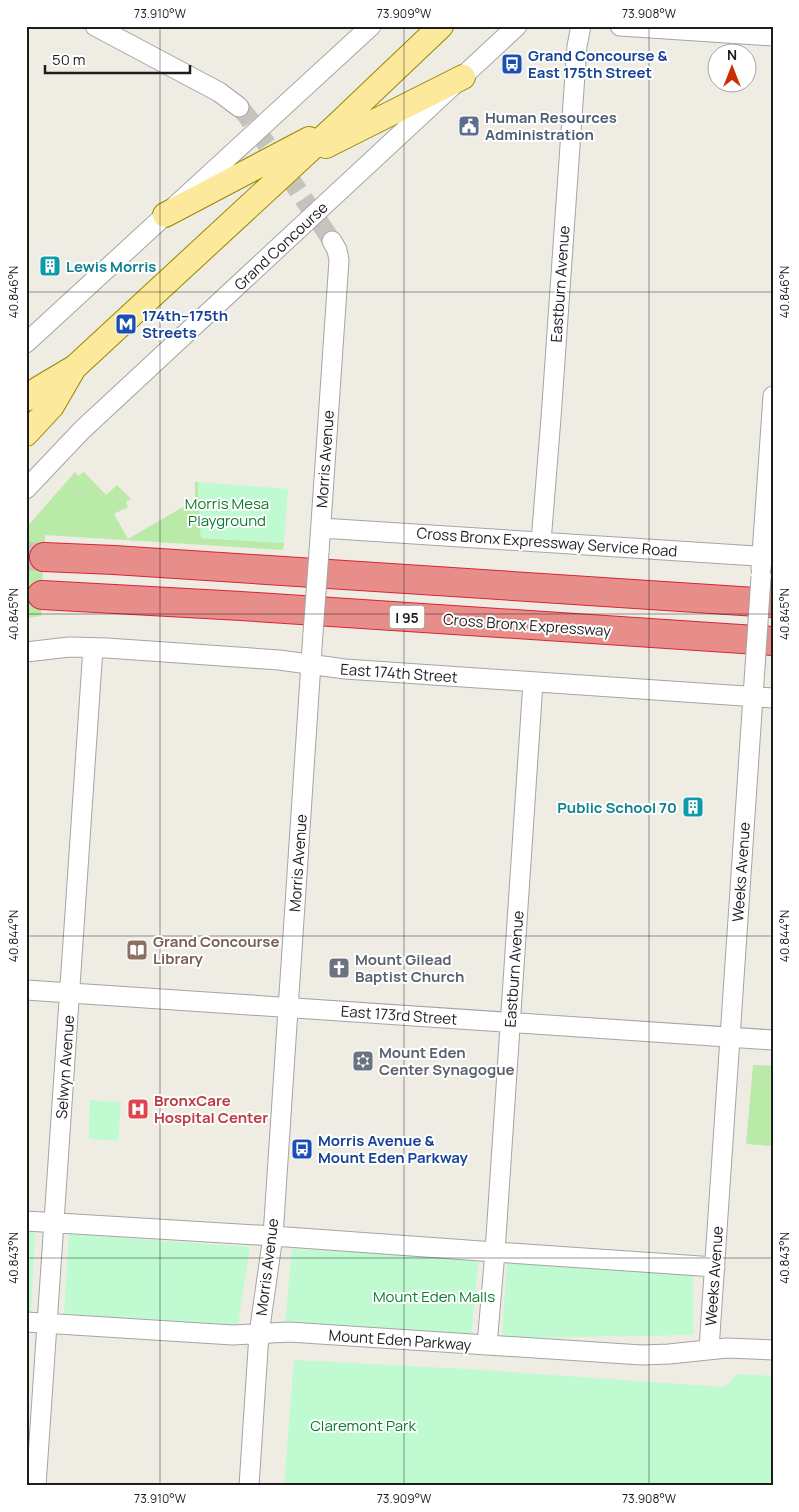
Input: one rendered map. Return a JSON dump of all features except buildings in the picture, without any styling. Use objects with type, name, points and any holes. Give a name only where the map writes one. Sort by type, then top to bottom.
[{"type":"highway","points":[[44,557],[773,603]]},
{"type":"highway","name":"Cross Bronx Expressway","points":[[42,595],[773,641]]},
{"type":"main road","points":[[26,399],[44,385],[75,366],[339,123],[441,26]]},
{"type":"main road","points":[[300,159],[463,77]]},
{"type":"main road","points":[[165,215],[339,123]]},
{"type":"main road","points":[[26,434],[52,406],[75,366]]},
{"type":"street","points":[[95,26],[219,92],[239,107]]},
{"type":"street","points":[[26,343],[371,26]]},
{"type":"street","name":"Grand Concourse","points":[[26,489],[82,430],[517,26]]},
{"type":"street","name":"Eastburn Avenue","points":[[541,542],[577,46],[581,26]]},
{"type":"street","points":[[620,26],[773,36]]},
{"type":"street","name":"Morris Avenue","points":[[249,1486],[259,1334],[273,1236],[339,260],[337,250],[332,241]]},
{"type":"street","name":"Weeks Avenue","points":[[709,1349],[761,577],[768,557],[773,396]]},
{"type":"street","name":"Cross Bronx Expressway Service Road","points":[[321,528],[768,557]]},
{"type":"street","name":"East 174th Street","points":[[26,652],[69,647],[93,648],[279,660],[345,669],[773,698]]},
{"type":"street","name":"Selwyn Avenue","points":[[36,1486],[93,648]]},
{"type":"street","name":"Eastburn Avenue","points":[[487,1345],[495,1252],[533,682]]},
{"type":"street","name":"East 173rd Street","points":[[26,990],[773,1040]]},
{"type":"street","points":[[26,1221],[715,1267]]},
{"type":"street","name":"Mount Eden Parkway","points":[[26,1322],[232,1335],[289,1332],[642,1355],[727,1348],[773,1350]]},
{"type":"green space","points":[[75,472],[78,476],[84,472],[106,495],[117,485],[131,499],[126,502],[128,507],[114,514],[128,539],[195,500],[195,482],[198,482],[201,538],[284,543],[283,550],[45,535],[41,616],[26,618],[26,528]]},
{"type":"green space","name":"Morris Mesa Playground","points":[[198,482],[288,489],[284,543],[201,538]]},
{"type":"green space","points":[[753,1065],[773,1066],[773,1146],[746,1144]]},
{"type":"green space","points":[[90,1100],[121,1102],[118,1141],[89,1139]]},
{"type":"green space","points":[[26,1232],[35,1233],[31,1312],[26,1312]]},
{"type":"green space","points":[[69,1234],[250,1247],[238,1325],[64,1314]]},
{"type":"green space","name":"Mount Eden Malls","points":[[292,1249],[479,1258],[471,1337],[285,1325]]},
{"type":"green space","name":"Mount Eden Malls","points":[[507,1263],[693,1274],[693,1335],[509,1338],[502,1333]]},
{"type":"green space","name":"Claremont Park","points":[[294,1360],[467,1369],[723,1387],[738,1374],[773,1376],[773,1486],[284,1486]]},
{"type":"tunnel","points":[[239,107],[332,241]]},
{"type":"tunnel","points":[[26,556],[44,557]]},
{"type":"place","name":"Grand Concourse & East 175th Street","points":[[512,64]]},
{"type":"place","name":"Human Resources Administration","points":[[469,126]]},
{"type":"place","name":"Lewis Morris","points":[[50,266]]},
{"type":"place","name":"174th–175th Streets","points":[[126,324]]},
{"type":"place","name":"Public School 70","points":[[693,807]]},
{"type":"place","name":"Grand Concourse Library","points":[[137,950]]},
{"type":"place","name":"Mount Gilead Baptist Church","points":[[339,968]]},
{"type":"place","name":"Mount Eden Center Synagogue","points":[[363,1061]]},
{"type":"place","name":"BronxCare Hospital Center","points":[[138,1109]]},
{"type":"place","name":"Morris Avenue & Mount Eden Parkway","points":[[302,1149]]}]
